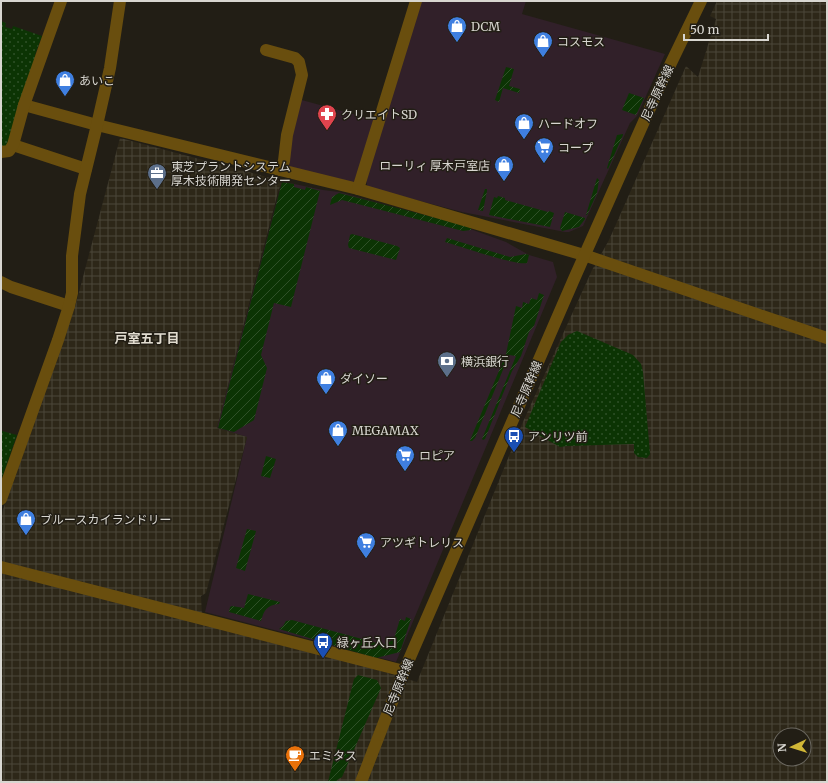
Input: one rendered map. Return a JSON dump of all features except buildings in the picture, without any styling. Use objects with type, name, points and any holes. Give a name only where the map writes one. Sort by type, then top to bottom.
[{"type":"street","points":[[1,152],[9,151],[13,145],[24,105],[61,1]]},
{"type":"street","points":[[1,499],[69,306],[72,293],[72,256],[80,194],[110,68],[120,1]]},
{"type":"street","points":[[358,189],[416,1]]},
{"type":"street","name":"尼寺原幹線","points":[[361,782],[404,671],[584,256],[658,90],[701,1]]},
{"type":"street","points":[[266,49],[294,58],[299,62],[302,75],[288,113],[284,161],[280,170]]},
{"type":"street","points":[[24,105],[97,125],[358,189],[584,256],[827,338]]},
{"type":"street","points":[[13,145],[86,169]]},
{"type":"street","points":[[1,282],[69,306]]},
{"type":"street","points":[[1,567],[404,671]]},
{"type":"shaded area","points":[[419,1],[526,1],[522,14],[665,54],[637,116],[630,123],[583,226],[569,232],[565,232],[462,212],[370,188],[367,185],[365,176]]},
{"type":"shaded area","points":[[717,1],[827,1],[827,782],[1,782],[1,515],[75,307],[120,138],[282,181],[217,428],[247,437],[206,593],[201,596],[202,616],[417,682],[522,424],[592,270],[609,240],[686,66],[698,77],[716,19],[710,16]]},
{"type":"shaded area","points":[[298,99],[375,120],[358,179],[352,183],[287,166]]},
{"type":"shaded area","name":"アツギトレリス","points":[[282,182],[339,192],[473,230],[506,242],[529,255],[553,262],[557,277],[396,662],[205,612],[247,437],[217,428]]},
{"type":"green space","points":[[1,21],[6,23],[5,27],[12,29],[13,26],[42,36],[35,55],[39,57],[8,147],[1,149]]},
{"type":"green space","points":[[506,67],[514,69],[509,86],[520,89],[519,93],[503,88],[499,102],[495,100]]},
{"type":"green space","points":[[629,93],[644,98],[636,115],[622,110]]},
{"type":"green space","points":[[623,134],[608,169],[607,168],[617,135]]},
{"type":"green space","points":[[597,178],[599,180],[597,193],[586,215]]},
{"type":"green space","points":[[282,182],[294,184],[294,187],[305,190],[306,187],[320,191],[291,307],[274,303],[261,355],[267,368],[254,420],[234,432],[218,428]]},
{"type":"green space","points":[[485,189],[487,189],[487,191],[483,211],[478,210]]},
{"type":"green space","points":[[339,193],[471,227],[471,230],[463,231],[342,200],[330,205],[332,197]]},
{"type":"green space","points":[[498,196],[505,198],[505,200],[554,213],[550,227],[489,215],[494,197],[497,198]]},
{"type":"green space","points":[[565,212],[585,219],[579,227],[562,231],[560,228]]},
{"type":"green space","points":[[352,234],[397,246],[400,248],[396,260],[349,248],[348,245],[350,235]]},
{"type":"green space","points":[[447,238],[510,257],[526,254],[529,255],[527,263],[512,262],[500,259],[445,242]]},
{"type":"green space","points":[[539,293],[544,295],[534,326],[529,332],[521,356],[512,371],[485,439],[482,439],[516,356],[509,355],[475,438],[470,441],[506,354],[516,306],[522,308],[523,302],[529,304],[531,298],[537,300]]},
{"type":"green space","points":[[577,331],[633,355],[641,364],[650,454],[647,458],[638,457],[634,453],[634,444],[560,447],[525,427],[561,342],[568,335]]},
{"type":"green space","points":[[2,431],[17,435],[1,481],[1,433]]},
{"type":"green space","points":[[266,456],[276,459],[270,478],[261,476]]},
{"type":"green space","points":[[247,529],[256,531],[245,571],[236,568]]},
{"type":"green space","points":[[248,594],[280,602],[279,604],[267,609],[263,614],[261,621],[229,612],[230,607],[232,606],[244,608]]},
{"type":"green space","points":[[406,617],[411,619],[400,652],[376,658],[279,629],[286,621],[292,620],[384,645],[394,639],[400,619],[405,621]]},
{"type":"green space","points":[[358,675],[377,680],[381,688],[342,777],[336,782],[328,782],[354,679]]},
{"type":"place","name":"DCM","points":[[457,43]]},
{"type":"place","name":"コスモス","points":[[543,58]]},
{"type":"place","name":"あいこ","points":[[65,97]]},
{"type":"place","name":"クリエイトSD","points":[[327,131]]},
{"type":"place","name":"ハードオフ","points":[[524,140]]},
{"type":"place","name":"コープ","points":[[544,164]]},
{"type":"place","name":"ローリィ 厚木戸室店","points":[[504,182]]},
{"type":"place","name":"東芝プラントシステム 厚木技術開発センター","points":[[157,190]]},
{"type":"place","name":"横浜銀行","points":[[447,378]]},
{"type":"place","name":"ダイソー","points":[[326,395]]},
{"type":"place","name":"MEGAMAX","points":[[338,447]]},
{"type":"place","name":"アンリツ前","points":[[514,453]]},
{"type":"place","name":"ロピア","points":[[405,472]]},
{"type":"place","name":"ブルースカイランドリー","points":[[26,536]]},
{"type":"place","name":"アツギトレリス","points":[[366,559]]},
{"type":"place","name":"緑ヶ丘入口","points":[[323,659]]},
{"type":"place","name":"エミタス","points":[[295,772]]},
{"type":"district","name":"戸室五丁目","points":[[147,338]]}]
